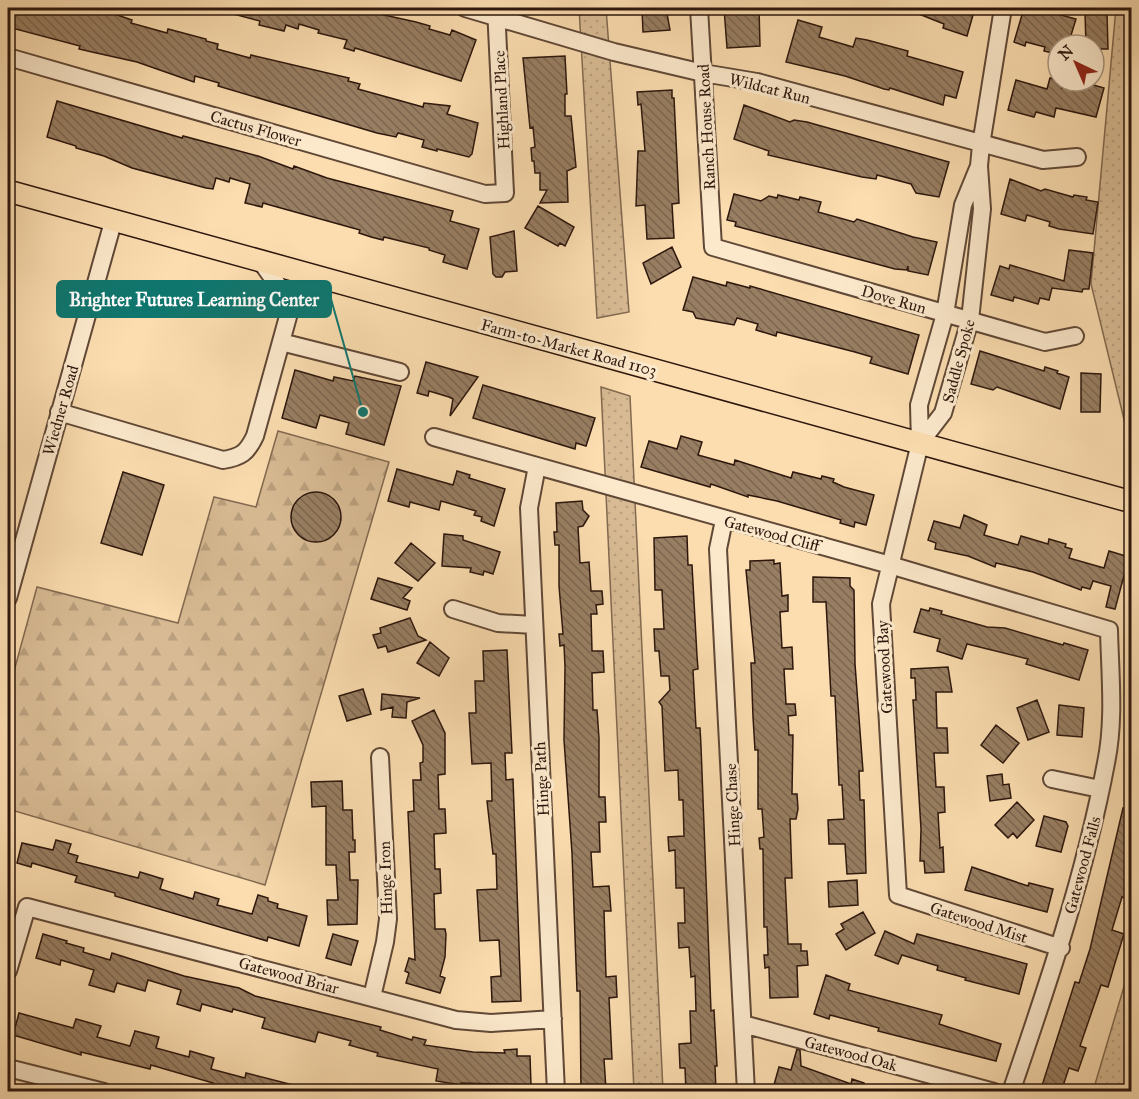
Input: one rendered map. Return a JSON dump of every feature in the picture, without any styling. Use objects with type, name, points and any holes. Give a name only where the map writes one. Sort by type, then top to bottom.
[{"type":"main road","name":"Farm-to-Market Road 1103","points":[[8,191],[113,222],[1131,502]]},
{"type":"street","name":"Wildcat Run","points":[[465,8],[497,12],[614,52],[703,73],[756,82],[1042,160],[1077,157]]},
{"type":"street","name":"Ranch House Road","points":[[699,8],[713,247]]},
{"type":"street","name":"Saddle Spoke","points":[[920,443],[944,413],[970,320],[982,208],[979,166],[981,145],[1003,8]]},
{"type":"street","name":"Highland Place","points":[[497,12],[505,193]]},
{"type":"street","name":"Cactus Flower","points":[[8,57],[485,194],[505,193]]},
{"type":"street","name":"Saddle Spoke","points":[[920,443],[919,405],[945,314],[963,205],[979,166]]},
{"type":"street","name":"Wiedner Road","points":[[8,598],[113,222]]},
{"type":"street","name":"Dove Run","points":[[713,247],[1045,342],[1075,336]]},
{"type":"street","points":[[262,263],[282,291],[289,313]]},
{"type":"street","points":[[59,412],[223,460],[238,457],[248,452],[255,436],[289,313],[303,296],[329,281]]},
{"type":"street","points":[[281,342],[400,372]]},
{"type":"street","name":"Gatewood Cliff","points":[[434,437],[890,565],[1109,630]]},
{"type":"street","name":"Gatewood Bay","points":[[898,895],[881,604],[920,443]]},
{"type":"street","name":"Hinge Path","points":[[537,466],[529,508],[556,1092]]},
{"type":"street","name":"Hinge Chase","points":[[724,520],[718,549],[746,1092]]},
{"type":"street","points":[[453,609],[498,623],[534,625]]},
{"type":"street","name":"Gatewood Falls","points":[[1011,1092],[1061,948],[1107,761],[1110,711],[1109,630]]},
{"type":"street","name":"Hinge Iron","points":[[372,997],[388,919],[380,757]]},
{"type":"street","points":[[1052,779],[1100,789]]},
{"type":"street","name":"Gatewood Mist","points":[[898,895],[1061,948]]},
{"type":"street","name":"Gatewood Briar","points":[[8,971],[27,907],[456,1020],[491,1023],[553,1019]]},
{"type":"street","name":"Gatewood Oak","points":[[743,1024],[994,1092]]},
{"type":"street","points":[[8,1068],[104,1092]]},
{"type":"green space","points":[[579,8],[606,8],[629,312],[597,318]]},
{"type":"green space","points":[[1116,8],[1132,8],[1131,448],[1091,284]]},
{"type":"green space","points":[[601,387],[630,396],[663,1091],[634,1091]]},
{"type":"green space","points":[[278,431],[389,462],[265,885],[8,809],[8,693],[37,587],[178,623],[214,497],[256,507]]},
{"type":"green space","points":[[1131,963],[1131,1091],[1093,1091]]},
{"type":"building","points":[[8,8],[97,8],[132,20],[131,23],[167,33],[168,29],[206,39],[206,41],[218,44],[217,49],[349,78],[348,81],[360,84],[358,89],[423,107],[424,103],[450,106],[447,114],[478,123],[472,154],[469,157],[422,147],[424,140],[398,133],[396,137],[377,133],[218,86],[219,83],[195,76],[194,82],[137,62],[79,49],[80,46],[8,27]]},
{"type":"building","points":[[222,8],[367,8],[366,11],[430,26],[429,29],[450,35],[452,30],[476,40],[461,81],[355,48],[354,51],[344,48],[347,40],[318,33],[319,30],[299,24],[298,29],[286,25],[284,31],[259,25],[260,21],[222,11]]},
{"type":"building","points":[[666,8],[670,30],[643,32],[642,9]]},
{"type":"building","points":[[724,8],[759,8],[760,46],[727,48]]},
{"type":"building","points":[[910,8],[975,8],[967,36],[943,28],[944,24],[909,10]]},
{"type":"building","points":[[1024,8],[1035,8],[1076,19],[1072,33],[1046,33],[1046,52],[1044,51],[1045,47],[1026,42],[1025,46],[1014,42]]},
{"type":"building","points":[[1107,12],[1108,49],[1106,49],[1106,33],[1086,33],[1085,13]]},
{"type":"building","points":[[798,20],[822,27],[819,37],[853,47],[856,38],[867,40],[908,51],[907,56],[963,72],[956,98],[945,95],[943,105],[890,88],[889,90],[884,89],[845,76],[786,62]]},
{"type":"building","points":[[565,56],[567,94],[565,94],[565,116],[571,116],[576,167],[567,171],[568,202],[540,203],[547,190],[540,190],[540,173],[535,173],[534,161],[532,161],[531,148],[535,147],[533,127],[530,128],[523,58]]},
{"type":"building","points":[[1016,80],[1046,89],[1046,93],[1103,93],[1096,117],[1056,108],[1054,117],[1036,112],[1034,117],[1008,110]]},
{"type":"building","points":[[672,90],[679,203],[672,204],[674,238],[647,239],[645,205],[636,206],[638,151],[645,151],[641,104],[638,105],[637,92]]},
{"type":"building","points":[[57,101],[182,138],[183,136],[258,156],[293,169],[294,166],[327,178],[453,211],[450,221],[479,229],[467,269],[443,262],[445,255],[429,250],[429,248],[384,237],[383,240],[371,237],[359,233],[360,230],[263,203],[262,207],[245,203],[250,184],[230,178],[229,182],[216,178],[213,189],[206,188],[132,168],[47,137]]},
{"type":"building","points":[[744,105],[790,122],[794,120],[807,122],[949,162],[939,197],[916,193],[911,184],[877,175],[876,179],[862,177],[768,155],[769,151],[734,139]]},
{"type":"building","points":[[1010,179],[1041,191],[1045,189],[1073,197],[1074,195],[1087,197],[1086,200],[1098,202],[1093,234],[1059,229],[1049,226],[1050,222],[1027,215],[1025,221],[1001,214]]},
{"type":"building","points":[[734,194],[761,201],[769,196],[777,198],[778,195],[799,200],[800,197],[821,202],[818,212],[854,222],[857,219],[913,237],[937,242],[928,275],[908,271],[908,266],[907,270],[895,269],[735,226],[736,222],[727,220]]},
{"type":"building","points":[[538,206],[574,227],[565,246],[560,243],[558,246],[525,228]]},
{"type":"building","points":[[514,231],[517,271],[505,272],[502,277],[496,277],[493,274],[490,237]]},
{"type":"building","points":[[672,247],[681,267],[651,284],[643,263]]},
{"type":"building","points":[[1069,250],[1093,253],[1089,289],[1083,289],[1082,292],[1052,288],[1049,300],[1040,298],[1038,304],[1014,297],[1013,301],[991,295],[1000,266],[1009,269],[1010,265],[1064,281]]},
{"type":"building","points":[[693,277],[726,286],[727,282],[750,288],[750,286],[919,335],[908,374],[870,363],[872,357],[855,352],[777,332],[776,336],[756,330],[758,324],[737,318],[734,325],[696,318],[693,312],[683,310]]},
{"type":"building","points":[[980,351],[1044,371],[1045,367],[1069,377],[1060,409],[997,387],[993,390],[971,384]]},
{"type":"building","points":[[426,362],[478,377],[450,416],[453,399],[429,391],[428,396],[417,393]]},
{"type":"building","points":[[295,370],[333,381],[334,377],[353,381],[355,376],[401,386],[384,445],[346,434],[349,423],[320,415],[316,428],[282,418]]},
{"type":"building","points":[[1081,373],[1101,374],[1100,412],[1081,412]]},
{"type":"building","points":[[483,385],[595,418],[586,446],[576,443],[575,449],[473,418]]},
{"type":"building","points":[[681,436],[702,442],[698,455],[734,465],[735,460],[791,478],[793,472],[821,479],[822,476],[834,479],[833,482],[844,487],[874,495],[866,525],[855,522],[854,527],[840,523],[841,520],[777,501],[748,495],[748,497],[711,484],[710,487],[641,467],[649,441],[677,449]]},
{"type":"building","points":[[397,469],[453,485],[457,471],[470,475],[469,478],[505,489],[494,526],[481,521],[482,517],[474,515],[476,511],[441,501],[439,510],[410,502],[409,507],[388,501]]},
{"type":"building","points":[[123,472],[164,485],[142,555],[101,543]]},
{"type":"building","points":[[316,492],[334,499],[341,517],[334,535],[316,542],[298,535],[291,517],[298,499]]},
{"type":"building","points":[[582,501],[583,510],[589,516],[583,526],[578,527],[580,563],[589,562],[591,591],[602,591],[603,604],[596,605],[597,614],[591,614],[592,651],[603,651],[604,672],[592,673],[593,710],[597,710],[599,738],[599,797],[605,797],[606,822],[599,822],[600,852],[591,852],[593,887],[609,886],[611,911],[604,911],[606,977],[616,976],[617,997],[609,998],[612,1059],[604,1059],[606,1089],[581,1090],[580,991],[577,991],[572,853],[564,740],[564,645],[560,646],[559,634],[563,634],[559,586],[559,545],[555,545],[554,532],[557,532],[556,503]]},
{"type":"building","points":[[964,515],[987,525],[984,535],[1018,545],[1021,536],[1048,544],[1049,539],[1066,544],[1065,547],[1072,549],[1069,558],[1104,568],[1109,551],[1129,557],[1115,609],[1106,607],[1111,586],[1093,581],[1090,589],[1082,587],[1081,590],[1033,572],[996,563],[995,567],[968,556],[935,549],[936,543],[928,540],[934,521],[960,528]]},
{"type":"building","points":[[444,534],[463,536],[463,540],[500,552],[493,574],[484,571],[483,575],[470,572],[471,568],[442,566]]},
{"type":"building","points":[[687,536],[688,565],[692,565],[698,669],[693,670],[696,728],[700,728],[701,746],[711,1011],[714,1010],[717,1066],[715,1066],[716,1092],[686,1092],[685,1068],[680,1068],[679,1044],[691,1043],[690,1011],[696,1011],[695,976],[691,977],[689,947],[679,948],[678,923],[685,923],[684,888],[676,888],[675,850],[669,851],[668,837],[684,836],[683,800],[679,800],[678,770],[665,771],[662,706],[659,702],[670,690],[669,676],[661,676],[659,651],[655,651],[654,629],[664,629],[662,590],[655,590],[654,538]]},
{"type":"building","points":[[411,543],[435,563],[418,581],[395,563]]},
{"type":"building","points":[[774,560],[774,564],[780,563],[782,596],[788,595],[788,611],[780,612],[782,648],[792,647],[793,669],[784,669],[786,704],[795,704],[796,715],[788,716],[789,735],[793,735],[792,794],[797,794],[798,809],[796,819],[790,819],[792,878],[785,878],[788,944],[801,944],[801,951],[807,951],[808,965],[797,966],[798,997],[770,998],[769,967],[765,968],[764,955],[768,955],[767,927],[764,927],[763,849],[760,849],[759,838],[764,837],[762,809],[758,809],[758,750],[755,750],[753,717],[751,663],[755,663],[746,570],[750,570],[750,561]]},
{"type":"building","points":[[813,577],[850,578],[850,586],[854,590],[855,664],[863,771],[859,771],[860,800],[864,800],[866,873],[847,874],[845,844],[829,844],[828,820],[844,819],[842,785],[839,785],[835,696],[831,696],[826,602],[813,602]]},
{"type":"building","points":[[378,578],[412,588],[403,598],[410,601],[407,610],[371,599]]},
{"type":"building","points":[[930,608],[942,611],[941,614],[987,627],[1005,628],[1088,650],[1079,680],[1026,664],[1028,659],[967,644],[962,659],[937,651],[940,639],[914,632],[921,609],[929,611]]},
{"type":"building","points":[[410,618],[418,636],[426,640],[388,652],[386,646],[378,648],[373,635],[381,633],[380,628]]},
{"type":"building","points":[[430,642],[449,658],[439,676],[417,663]]},
{"type":"building","points":[[507,650],[512,753],[505,753],[506,780],[513,779],[521,1001],[492,1002],[491,977],[501,976],[499,940],[480,941],[477,890],[497,889],[496,854],[493,854],[487,801],[492,801],[491,763],[472,764],[469,713],[476,713],[475,681],[484,681],[483,651]]},
{"type":"building","points":[[948,667],[952,692],[936,692],[937,728],[947,728],[948,753],[934,753],[936,787],[944,787],[945,812],[938,813],[944,872],[925,873],[924,861],[920,861],[921,829],[913,700],[916,700],[915,678],[911,678],[911,669]]},
{"type":"building","points":[[363,689],[371,714],[347,721],[339,696]]},
{"type":"building","points":[[382,694],[420,698],[407,702],[406,718],[392,717],[393,707],[381,710]]},
{"type":"building","points":[[1037,700],[1049,732],[1028,740],[1017,708]]},
{"type":"building","points":[[1059,705],[1084,708],[1082,737],[1057,735]]},
{"type":"building","points":[[434,710],[445,733],[445,774],[438,775],[439,809],[445,809],[446,833],[434,834],[435,869],[440,869],[441,893],[434,894],[435,929],[445,929],[446,934],[445,957],[440,976],[445,978],[440,993],[406,983],[409,973],[405,971],[409,958],[415,960],[408,812],[414,811],[413,780],[421,780],[420,763],[423,762],[423,745],[412,721]]},
{"type":"building","points":[[996,725],[1019,743],[1003,763],[981,745]]},
{"type":"building","points":[[1002,774],[1003,785],[1009,784],[1011,798],[990,801],[987,776]]},
{"type":"building","points":[[342,781],[343,810],[352,810],[355,852],[349,852],[350,880],[358,880],[357,924],[328,925],[327,900],[338,900],[336,865],[326,865],[326,806],[312,807],[311,782]]},
{"type":"building","points":[[1017,802],[1034,820],[1017,838],[1013,833],[1008,838],[995,825]]},
{"type":"building","points":[[1123,808],[1131,811],[1131,853],[1126,872],[1131,874],[1131,900],[1122,897],[1112,930],[1124,934],[1108,987],[1101,985],[1080,1046],[1086,1048],[1078,1071],[1069,1068],[1061,1092],[1040,1092],[1075,982],[1079,983],[1090,949]]},
{"type":"building","points":[[1044,816],[1066,822],[1068,826],[1061,852],[1036,846]]},
{"type":"building","points":[[56,840],[71,844],[68,853],[78,856],[76,862],[138,878],[140,872],[163,879],[160,889],[193,899],[195,892],[219,899],[217,905],[252,914],[258,895],[268,898],[268,901],[278,904],[277,908],[307,916],[299,946],[268,937],[267,941],[115,896],[115,893],[75,882],[77,876],[32,863],[31,867],[17,863],[22,843],[53,850]]},
{"type":"building","points":[[972,867],[1028,886],[1029,883],[1053,889],[1047,912],[965,890]]},
{"type":"building","points":[[857,880],[858,905],[829,907],[828,882]]},
{"type":"building","points":[[863,912],[875,933],[846,950],[836,934],[844,929],[841,924]]},
{"type":"building","points":[[885,931],[914,944],[917,934],[1027,964],[1019,994],[965,980],[966,978],[937,970],[938,966],[902,955],[898,964],[875,955]]},
{"type":"building","points":[[43,934],[84,948],[83,952],[110,960],[112,953],[184,976],[239,988],[255,996],[381,1027],[380,1030],[412,1040],[413,1037],[426,1040],[424,1045],[473,1052],[505,1053],[504,1050],[517,1049],[517,1056],[530,1056],[531,1085],[461,1083],[461,1085],[436,1081],[438,1069],[377,1056],[378,1053],[349,1045],[351,1041],[318,1032],[315,1042],[262,1028],[265,1018],[233,1009],[232,1012],[202,1004],[200,1011],[177,1004],[181,990],[148,980],[145,991],[117,983],[114,992],[89,985],[94,970],[61,960],[60,965],[36,958]]},
{"type":"building","points":[[333,934],[358,941],[351,965],[326,958]]},
{"type":"building","points":[[826,975],[850,984],[848,990],[942,1015],[939,1024],[1001,1044],[996,1061],[878,1031],[879,1028],[830,1015],[829,1019],[814,1014]]},
{"type":"building","points":[[19,1013],[73,1028],[76,1019],[101,1026],[97,1037],[130,1046],[135,1031],[159,1037],[156,1048],[189,1057],[190,1051],[214,1058],[211,1069],[245,1078],[246,1073],[305,1088],[304,1092],[220,1092],[211,1089],[213,1083],[151,1065],[150,1069],[81,1052],[81,1055],[13,1035]]},
{"type":"building","points":[[797,1049],[800,1050],[801,1066],[851,1084],[852,1079],[864,1083],[863,1087],[868,1088],[868,1092],[772,1092],[779,1067],[791,1070]]},
{"type":"place","name":"Brighter Futures Learning Center","points":[[363,412]]}]
